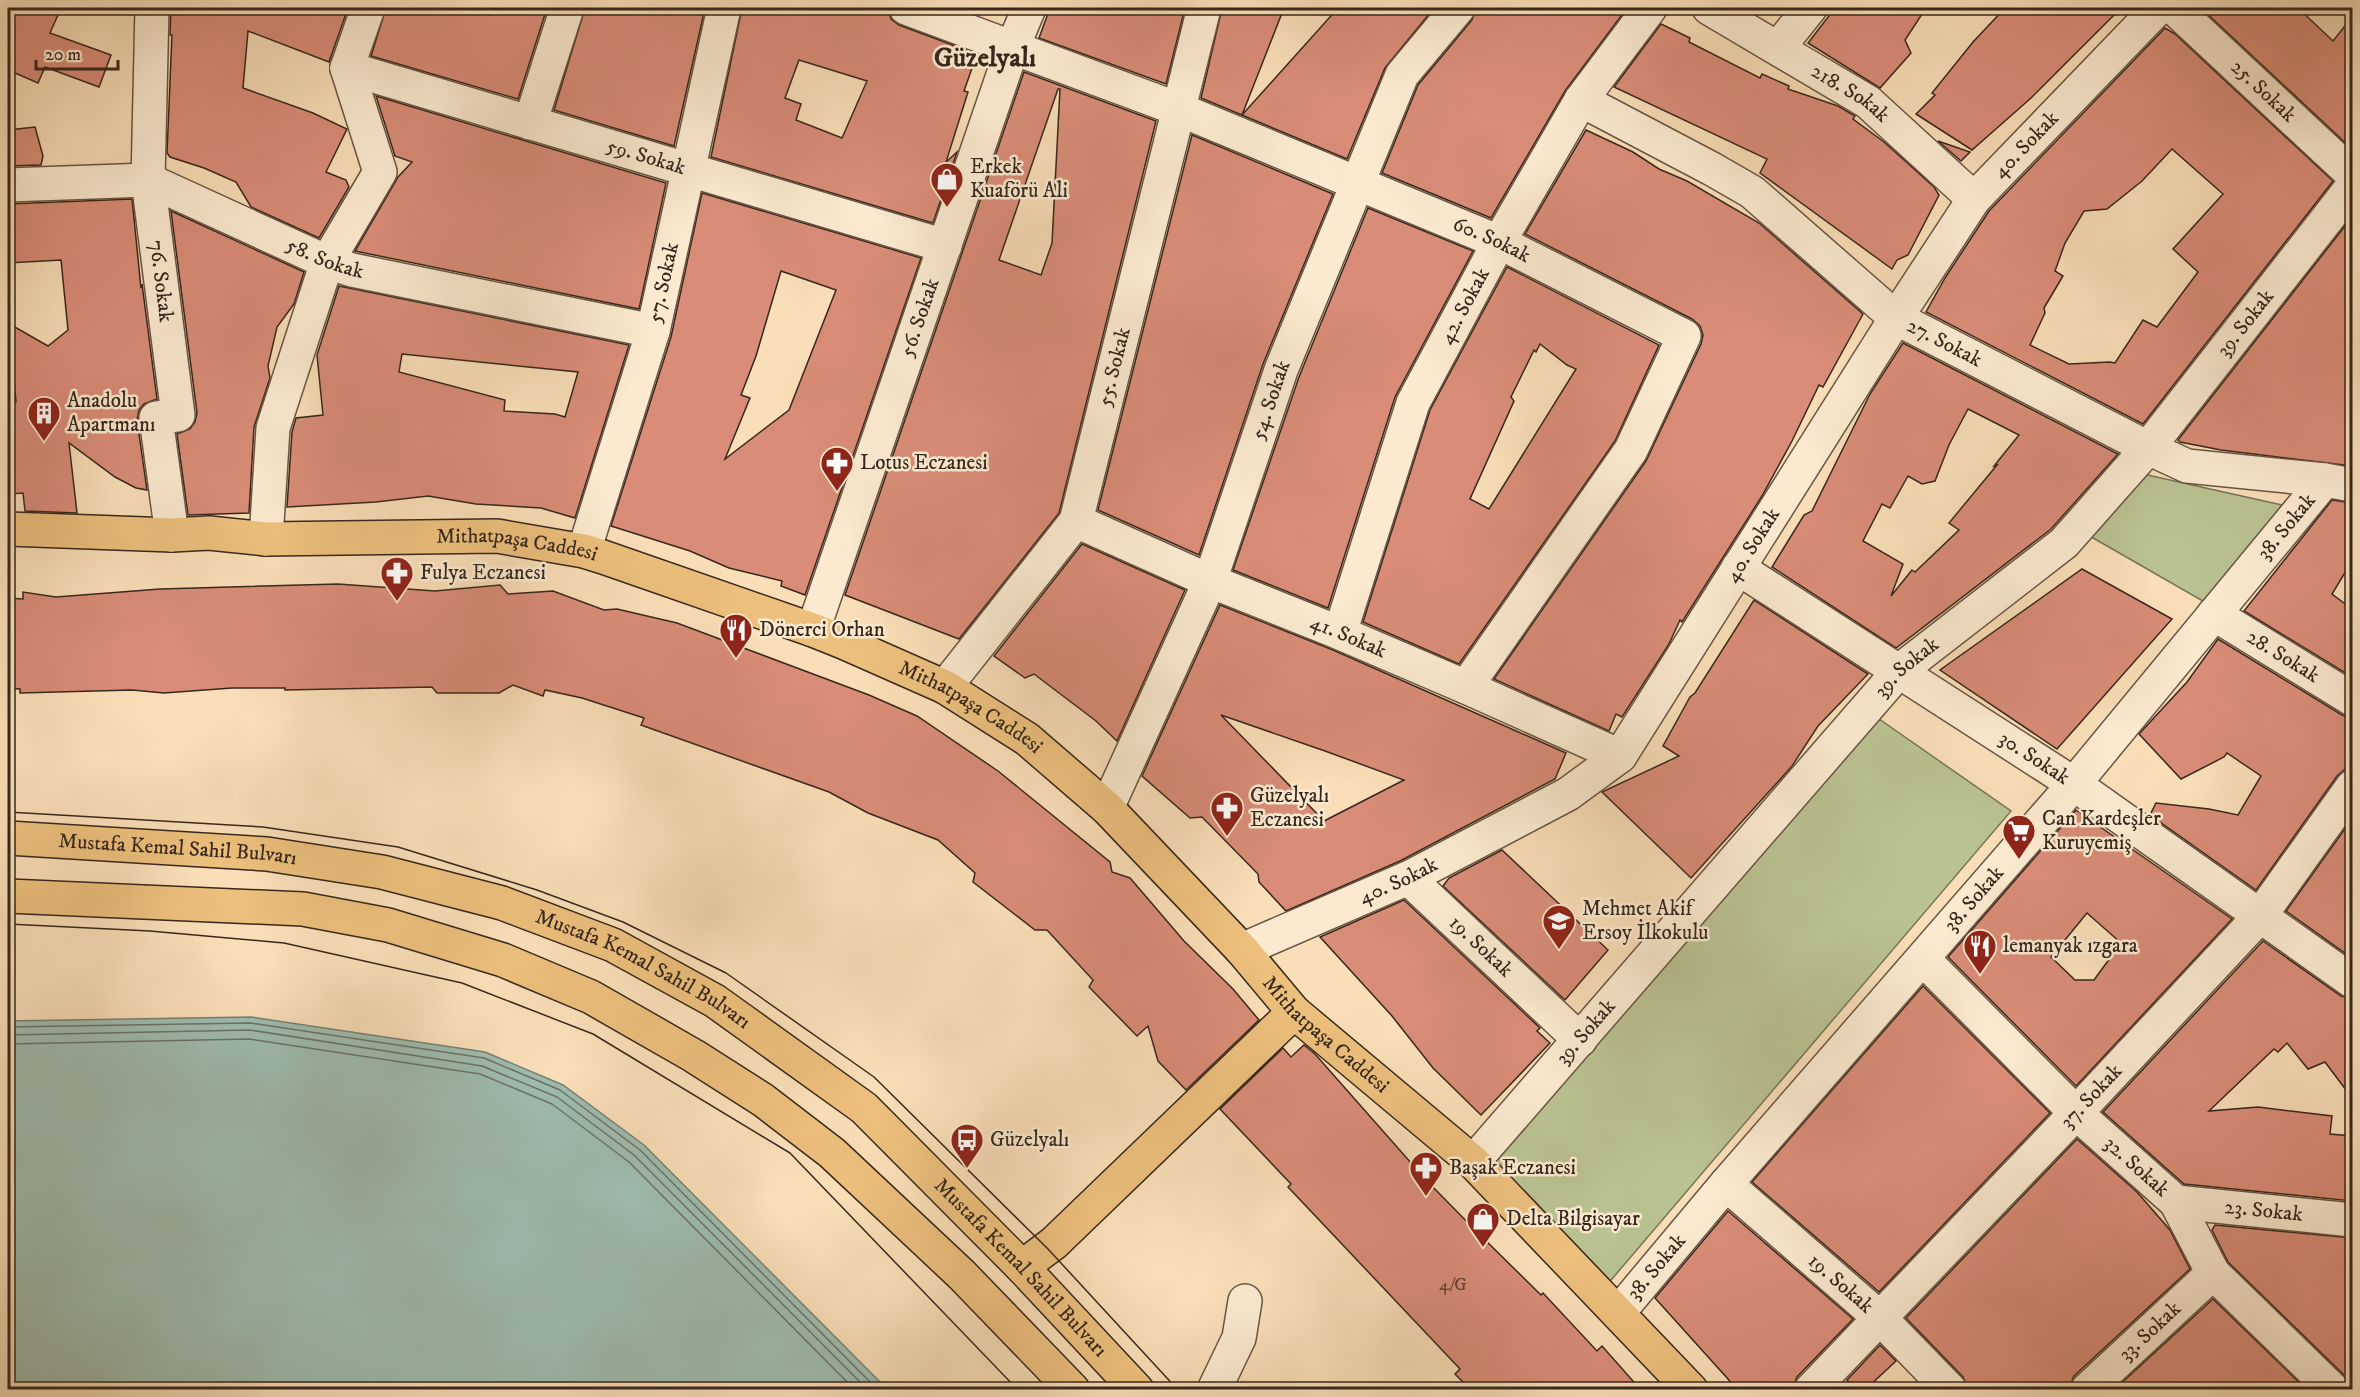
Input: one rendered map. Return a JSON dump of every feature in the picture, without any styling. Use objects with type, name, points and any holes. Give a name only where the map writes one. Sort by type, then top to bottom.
[{"type":"main road","name":"Mithatpaşa Caddesi","points":[[8,529],[172,535],[209,533],[266,539],[496,536],[584,551],[813,630],[945,687],[1027,739],[1107,808],[1242,951],[1294,1012],[1473,1162],[1691,1389]]},
{"type":"main road","name":"Mustafa Kemal Sahil Bulvarı","points":[[8,838],[267,854],[382,872],[502,903],[613,945],[714,1000],[864,1108],[1022,1267],[1137,1389]]},
{"type":"main road","points":[[8,896],[303,909],[388,925],[503,960],[591,997],[694,1056],[763,1100],[832,1153],[962,1275],[1073,1389]]},
{"type":"main road","points":[[1022,1267],[1054,1243],[1294,1012]]},
{"type":"street","name":"76. Sokak","points":[[152,8],[148,180],[178,415],[156,418],[172,535]]},
{"type":"street","points":[[266,539],[273,428],[327,262],[380,172],[347,68],[368,8]]},
{"type":"street","points":[[530,123],[567,8]]},
{"type":"street","name":"57. Sokak","points":[[584,551],[653,331],[724,8]]},
{"type":"street","name":"60. Sokak","points":[[906,8],[1178,109],[1499,242],[1684,336],[1631,450],[1466,687]]},
{"type":"street","name":"56. Sokak","points":[[813,630],[1012,49],[1029,8]]},
{"type":"street","name":"55. Sokak","points":[[945,687],[1076,521],[1204,8]]},
{"type":"street","name":"54. Sokak","points":[[1107,808],[1210,581],[1281,369],[1402,75],[1458,8]]},
{"type":"street","name":"42. Sokak","points":[[1340,633],[1413,403],[1499,242],[1581,100],[1650,8]]},
{"type":"street","name":"218. Sokak","points":[[1709,8],[1868,102],[1974,199]]},
{"type":"street","points":[[1778,48],[1810,8]]},
{"type":"street","name":"40. Sokak","points":[[1242,951],[1408,878],[1568,794],[1620,756],[1896,318],[1974,199],[2158,8]]},
{"type":"street","name":"25. Sokak","points":[[2174,8],[2352,174]]},
{"type":"street","name":"59. Sokak","points":[[347,68],[945,246]]},
{"type":"street","name":"27. Sokak","points":[[1581,100],[1752,192],[1896,318],[2148,448],[2187,466],[2339,482]]},
{"type":"street","name":"58. Sokak","points":[[8,185],[148,180],[327,262],[351,270],[653,331]]},
{"type":"street","name":"39. Sokak","points":[[1473,1162],[1899,671],[2064,543],[2148,448],[2352,187]]},
{"type":"street","name":"38. Sokak","points":[[1618,1313],[1726,1184],[2074,784],[2214,614],[2339,482]]},
{"type":"street","name":"41. Sokak","points":[[1076,521],[1210,581],[1466,687],[1620,756]]},
{"type":"street","name":"30. Sokak","points":[[1738,568],[2074,784],[2352,981]]},
{"type":"street","name":"28. Sokak","points":[[2214,614],[2352,699]]},
{"type":"street","name":"37. Sokak","points":[[1811,1389],[2076,1113],[2260,916],[2352,787]]},
{"type":"street","name":"19. Sokak","points":[[1408,878],[1580,1040]]},
{"type":"street","name":"32. Sokak","points":[[1923,958],[2076,1113],[2176,1202],[2213,1273],[2333,1389]]},
{"type":"street","name":"19. Sokak","points":[[1726,1184],[1880,1318],[1950,1389]]},
{"type":"street","name":"23. Sokak","points":[[2176,1202],[2352,1220]]},
{"type":"street","name":"33. Sokak","points":[[2087,1389],[2213,1273]]},
{"type":"street","points":[[1214,1389],[1239,1338],[1245,1301]]},
{"type":"green space","points":[[2143,474],[2282,505],[2208,604],[2081,531]]},
{"type":"green space","points":[[1872,714],[2011,811],[1606,1286],[1484,1159]]},
{"type":"water","points":[[251,1017],[485,1052],[563,1085],[644,1145],[887,1389],[8,1389],[8,1021]]},
{"type":"building","points":[[8,8],[61,8],[50,33],[111,55],[99,87],[45,67],[38,83],[8,70]]},
{"type":"building","points":[[171,8],[348,8],[329,62],[248,31],[243,88],[313,113],[347,129],[326,172],[346,180],[349,187],[319,238],[251,207],[236,182],[170,157],[167,153]]},
{"type":"building","points":[[386,8],[464,8],[489,15],[491,8],[547,8],[518,99],[371,56]]},
{"type":"building","points":[[585,8],[705,8],[674,146],[554,110]]},
{"type":"building","points":[[742,8],[888,8],[891,19],[899,25],[977,54],[964,91],[968,92],[946,162],[957,152],[933,223],[711,157]],"holes":[[[799,60],[867,81],[842,138],[796,120],[801,104],[785,98]]]},
{"type":"building","points":[[1050,8],[1185,8],[1166,84],[1039,38]]},
{"type":"building","points":[[1222,8],[1284,8],[1242,115],[1338,8],[1434,8],[1385,68],[1347,159],[1201,98]]},
{"type":"building","points":[[1476,8],[1627,8],[1565,91],[1491,218],[1382,173],[1418,85],[1472,20]]},
{"type":"building","points":[[1835,8],[1926,8],[1905,40],[1911,53],[1880,88],[1808,43]]},
{"type":"building","points":[[2005,8],[2121,8],[2031,98],[1972,150],[1916,114],[1935,95],[1932,93],[1973,42]]},
{"type":"building","points":[[2201,8],[2298,8],[2333,41],[2352,17],[2352,149]]},
{"type":"building","points":[[1661,24],[1690,38],[1689,42],[1760,78],[1762,74],[1789,86],[1788,89],[1838,106],[1855,116],[1853,119],[1884,142],[1934,187],[1939,195],[1908,255],[1897,260],[1892,269],[1760,173],[1767,159],[1614,87]]},
{"type":"building","points":[[2165,28],[2175,34],[2333,181],[2143,424],[1926,312],[1945,278],[1989,211]],"holes":[[[2172,149],[2223,194],[2173,249],[2198,272],[2157,327],[2143,320],[2115,363],[2069,364],[2030,345],[2045,313],[2044,308],[2063,276],[2055,271],[2065,243],[2084,211],[2107,209],[2142,181]]]},
{"type":"building","points":[[1024,72],[1156,121],[1059,513],[959,639],[845,595]],"holes":[[[1058,89],[1060,89],[1052,243],[1041,275],[999,260]]]},
{"type":"building","points":[[376,96],[666,183],[639,309],[355,251],[398,177],[412,162],[395,156]]},
{"type":"building","points":[[35,127],[43,156],[41,165],[8,166],[8,130]]},
{"type":"building","points":[[1586,130],[1633,152],[1659,169],[1687,181],[1759,223],[1863,314],[1823,387],[1819,385],[1762,496],[1682,622],[1680,620],[1669,644],[1622,717],[1616,714],[1609,731],[1494,679],[1646,461],[1701,344],[1703,335],[1700,326],[1692,319],[1525,234]]},
{"type":"building","points":[[1192,135],[1333,194],[1263,364],[1199,555],[1098,510]]},
{"type":"building","points":[[1938,141],[1970,152],[1961,161]]},
{"type":"building","points":[[702,193],[921,258],[805,595],[781,586],[782,581],[729,568],[690,551],[611,526],[671,337]],"holes":[[[781,271],[836,290],[789,410],[725,459],[750,398],[741,395],[756,356]]]},
{"type":"building","points":[[132,199],[141,288],[142,284],[157,399],[144,404],[139,410],[137,420],[147,490],[136,488],[115,477],[69,443],[77,513],[25,511],[23,493],[8,494],[8,402],[16,402],[12,359],[8,360],[8,323],[48,346],[68,330],[61,260],[8,263],[8,204]]},
{"type":"building","points":[[1368,208],[1473,251],[1395,397],[1328,608],[1233,570],[1299,377]]},
{"type":"building","points":[[171,211],[304,272],[294,304],[277,327],[268,366],[270,378],[254,427],[249,513],[188,515],[177,434],[190,429],[197,413]]},
{"type":"building","points":[[2352,217],[2352,466],[2221,450],[2180,442],[2178,440]]},
{"type":"building","points":[[1507,267],[1659,345],[1615,441],[1459,664],[1363,622],[1430,410]],"holes":[[[1540,344],[1567,365],[1576,369],[1489,509],[1470,499],[1514,401],[1511,397],[1534,350],[1536,352]]]},
{"type":"building","points":[[339,286],[629,345],[575,518],[541,508],[476,504],[428,496],[376,502],[287,507],[292,432],[296,418],[323,415],[317,355]],"holes":[[[402,354],[578,372],[565,417],[555,414],[504,411],[505,400],[399,372]]]},
{"type":"building","points":[[1903,343],[2118,454],[2051,529],[1896,648],[1772,567],[1804,515],[1812,511],[1870,394]],"holes":[[[1968,409],[2019,435],[1949,523],[1959,530],[1915,572],[1912,570],[1891,596],[1903,564],[1863,541],[1882,504],[1890,508],[1908,476],[1922,484],[1935,481],[1949,445]]]},
{"type":"building","points":[[2332,500],[2352,503],[2352,561],[2332,594],[2352,609],[2352,677],[2244,611]]},
{"type":"building","points":[[1082,544],[1185,590],[1117,741],[1096,721],[1034,674],[1025,678],[994,656]]},
{"type":"building","points":[[2082,569],[2172,619],[2057,749],[1940,670]]},
{"type":"building","points":[[338,584],[435,591],[500,585],[508,594],[553,591],[604,610],[617,609],[677,623],[869,695],[917,716],[998,771],[1110,862],[1112,872],[1130,878],[1184,941],[1233,989],[1259,1020],[1186,1090],[1158,1061],[1148,1026],[1137,1036],[1089,987],[1093,980],[1047,930],[1035,930],[973,882],[975,873],[938,840],[868,813],[829,792],[641,725],[644,718],[582,698],[545,690],[543,696],[513,685],[499,693],[437,693],[432,687],[285,690],[285,688],[232,688],[164,693],[132,690],[20,693],[20,689],[8,688],[8,598],[23,599],[23,592],[56,597],[160,589]]},
{"type":"building","points":[[1754,600],[1868,674],[1818,726],[1792,766],[1691,878],[1602,792],[1679,756],[1663,746],[1690,697],[1695,693]]},
{"type":"building","points":[[1220,605],[1333,650],[1566,753],[1555,779],[1400,861],[1286,911],[1259,882],[1258,874],[1202,817],[1190,818],[1142,776]],"holes":[[[1221,715],[1404,780],[1324,821]]]},
{"type":"building","points":[[2218,639],[2342,715],[2352,718],[2352,768],[2344,770],[2337,776],[2256,890],[2150,815],[2156,803],[2238,815],[2261,776],[2227,753],[2224,757],[2181,779],[2139,734],[2187,682]]},
{"type":"building","points":[[2076,810],[2232,919],[2076,1086],[1948,957]],"holes":[[[2087,913],[2121,943],[2094,980],[2075,980],[2051,957]]]},
{"type":"building","points":[[2352,819],[2352,958],[2286,911]]},
{"type":"building","points":[[1502,850],[1608,950],[1565,1000],[1443,886],[1449,878]]},
{"type":"building","points":[[1404,900],[1540,1028],[1537,1031],[1550,1043],[1481,1115],[1433,1068],[1392,1016],[1320,937]]},
{"type":"building","points":[[2263,941],[2341,996],[2352,999],[2352,1098],[2325,1062],[2308,1069],[2287,1043],[2278,1052],[2274,1049],[2209,1111],[2258,1107],[2332,1116],[2330,1134],[2352,1136],[2352,1201],[2184,1184],[2103,1112]]},
{"type":"building","points":[[1923,986],[2050,1113],[1879,1292],[1752,1182]]},
{"type":"building","points":[[1304,1045],[1315,1054],[1427,1181],[1541,1295],[1543,1293],[1597,1351],[1602,1346],[1640,1389],[1470,1389],[1455,1374],[1460,1369],[1288,1187],[1291,1184],[1220,1109],[1283,1048],[1291,1057]]},
{"type":"building","points":[[2077,1139],[2137,1192],[2170,1230],[2190,1269],[2074,1376],[2069,1389],[1968,1389],[1963,1377],[1906,1318]]},
{"type":"building","points":[[1728,1211],[1853,1319],[1797,1377],[1793,1389],[1737,1389],[1655,1298]]},
{"type":"building","points":[[2215,1225],[2352,1238],[2352,1389],[2346,1377],[2228,1262],[2212,1230]]},
{"type":"building","points":[[2213,1299],[2306,1389],[2115,1389]]},
{"type":"building","points":[[1880,1345],[1896,1361],[1866,1389],[1856,1389],[1847,1380]]},
{"type":"tram line","points":[[8,812],[263,827],[398,847],[537,890],[623,922],[726,973],[874,1077],[1048,1249],[1178,1390]]},
{"type":"tram line","points":[[8,924],[150,931],[284,943],[462,983],[593,1034],[790,1153],[1018,1390]]},
{"type":"place","name":"Erkek Kuaförü Ali","points":[[947,208]]},
{"type":"place","name":"Anadolu Apartmanı","points":[[44,442]]},
{"type":"place","name":"Lotus Eczanesi","points":[[837,492]]},
{"type":"place","name":"Fulya Eczanesi","points":[[397,602]]},
{"type":"place","name":"Dönerci Orhan","points":[[736,659]]},
{"type":"place","name":"Güzelyalı Eczanesi","points":[[1227,837]]},
{"type":"place","name":"Can Kardeşler Kuruyemiş","points":[[2019,860]]},
{"type":"place","name":"Mehmet Akif Ersoy İlkokulu","points":[[1559,950]]},
{"type":"place","name":"lemanyak ızgara","points":[[1980,975]]},
{"type":"place","name":"Güzelyalı","points":[[967,1169]]},
{"type":"place","name":"Başak Eczanesi","points":[[1426,1197]]},
{"type":"place","name":"Delta Bilgisayar","points":[[1483,1248]]},
{"type":"district","name":"Güzelyalı","points":[[985,58]]}]
